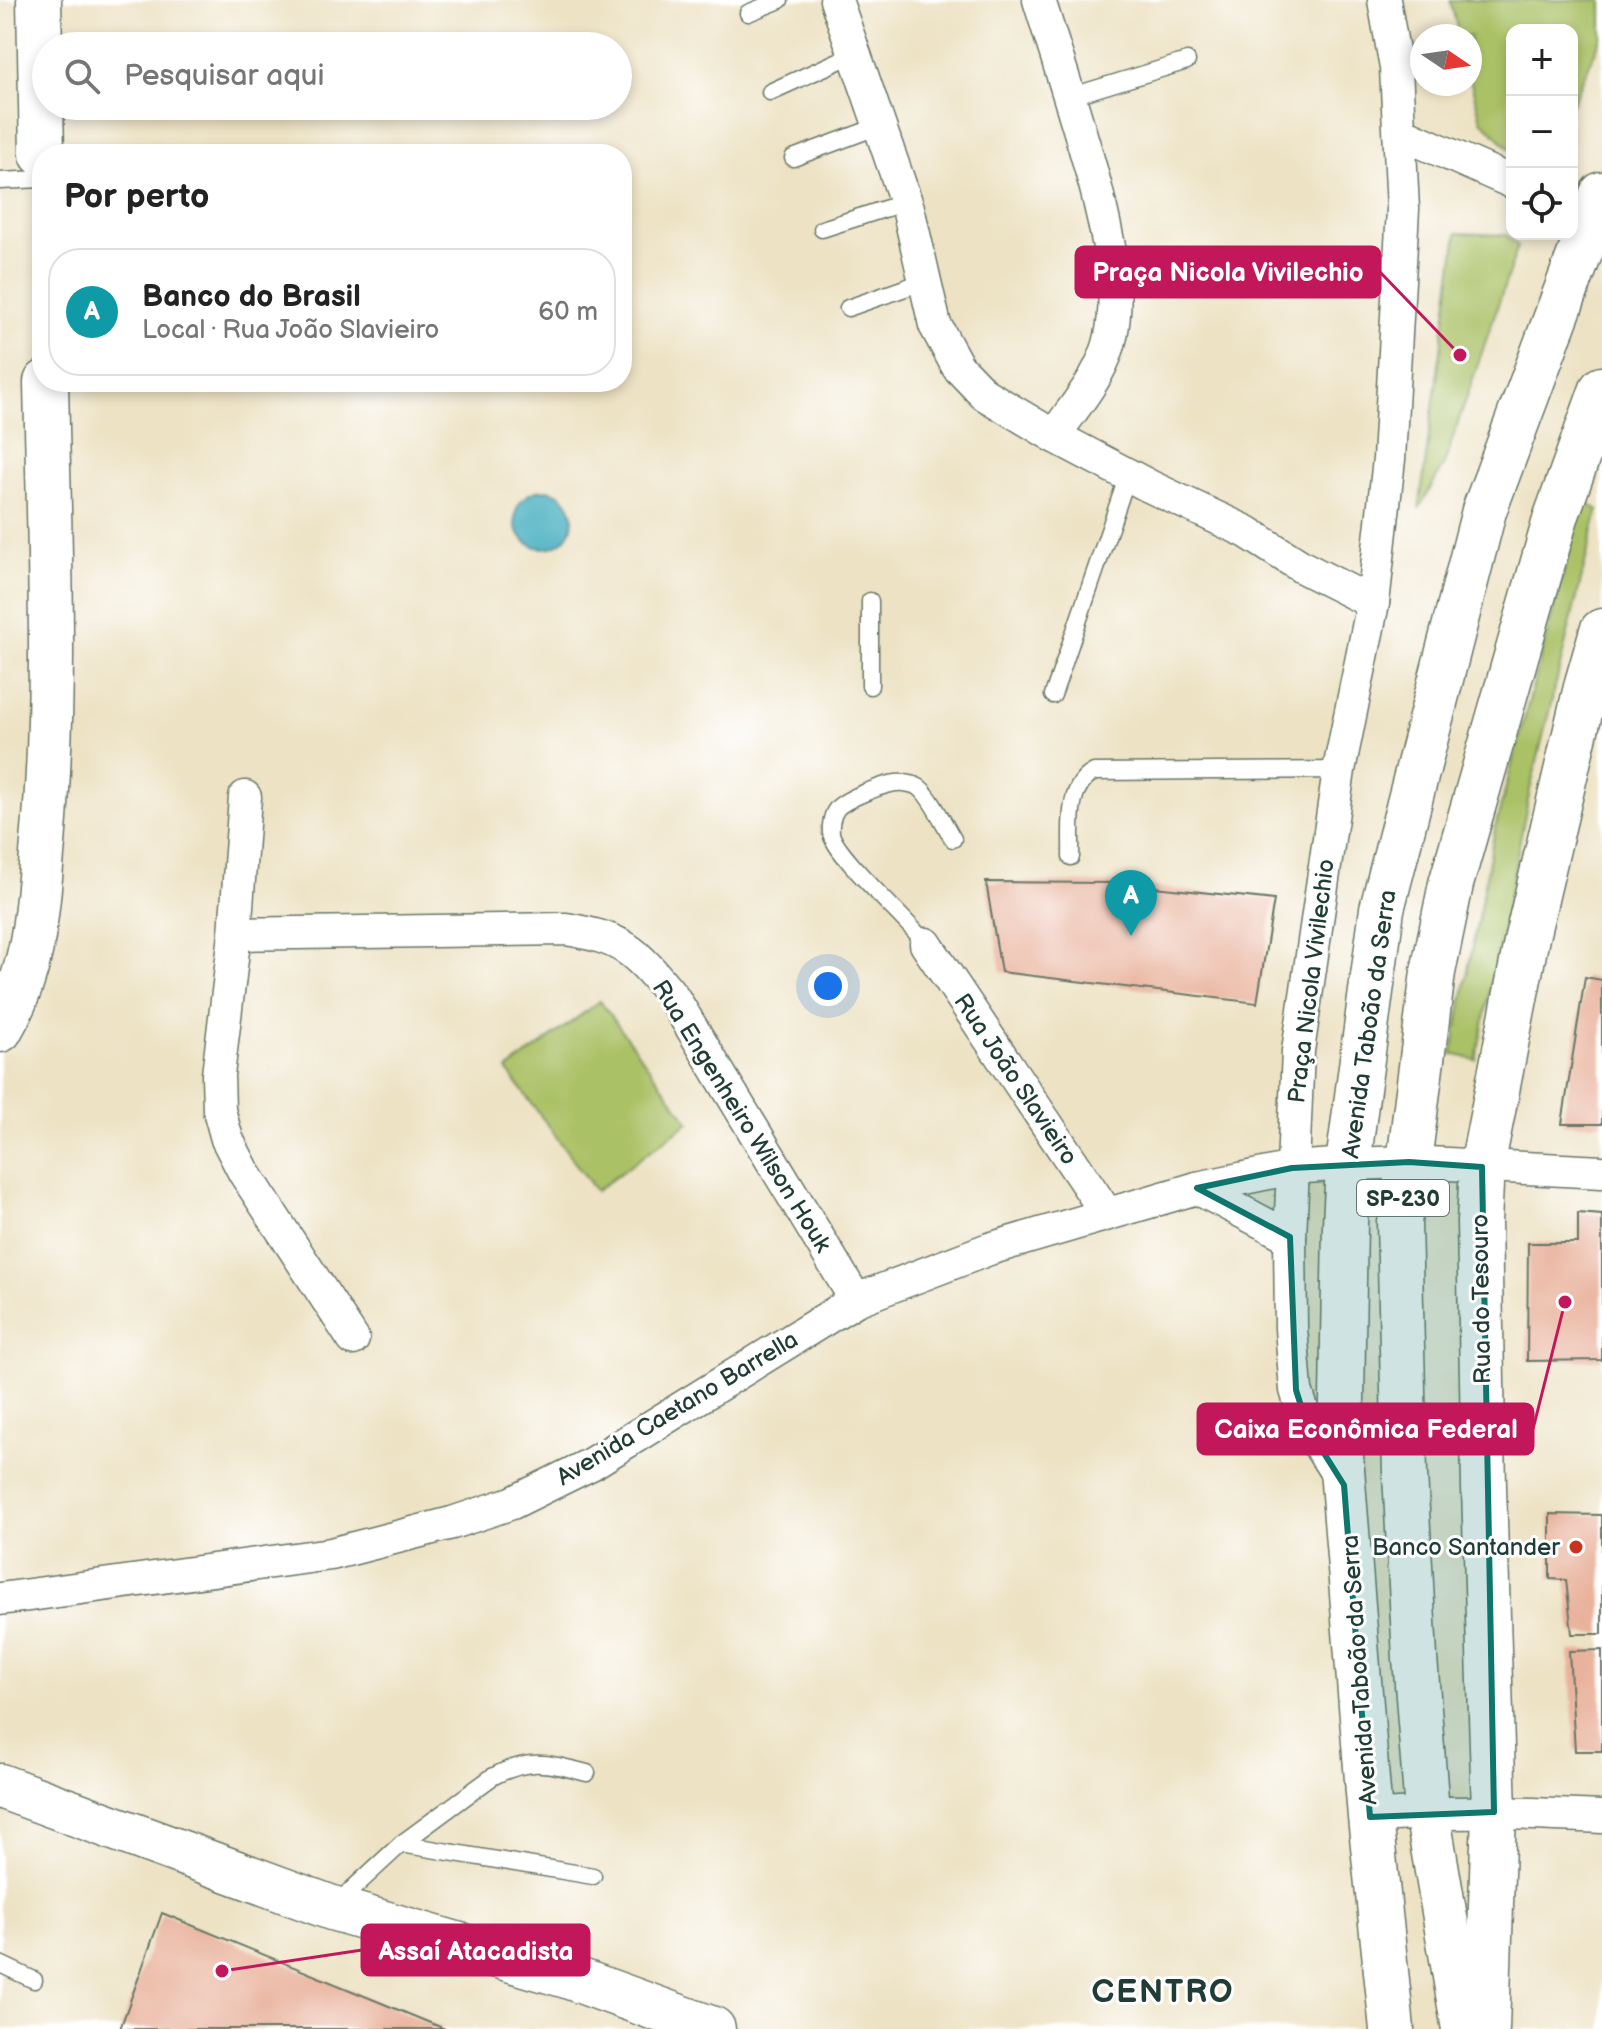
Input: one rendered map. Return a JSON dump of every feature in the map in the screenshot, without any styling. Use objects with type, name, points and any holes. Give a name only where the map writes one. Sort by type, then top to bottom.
[{"type":"main road","points":[[39,0],[40,32]]},
{"type":"main road","points":[[41,120],[42,144]]},
{"type":"main road","name":"Avenida Taboão da Serra","points":[[1392,2029],[1370,1817],[1341,1457],[1348,1164],[1382,909],[1484,511],[1593,200]]},
{"type":"main road","name":"SP-230","points":[[1464,2029],[1427,1812],[1405,1474],[1399,1222],[1433,972],[1451,884],[1556,517],[1602,389]]},
{"type":"main road","points":[[0,1030],[16,1004],[28,971],[51,759],[46,392]]},
{"type":"main road","name":"Rua do Tesouro","points":[[1487,2029],[1494,1812],[1479,1221],[1482,1167],[1527,937],[1602,631]]},
{"type":"main road","points":[[0,1757],[60,1809]]},
{"type":"main road","points":[[0,1786],[332,1908],[567,1976],[713,2029]]},
{"type":"street","points":[[836,0],[906,202],[935,325],[958,367],[984,394],[1054,436],[1247,532],[1302,567],[1373,603]]},
{"type":"street","points":[[1039,0],[1107,234],[1114,275],[1111,337],[1099,370],[1054,436]]},
{"type":"street","name":"Praça Nicola Vivilechio","points":[[1344,1485],[1308,1428],[1296,1390],[1291,1328],[1290,1237],[1298,1051],[1339,770],[1373,603],[1389,459],[1403,209],[1396,68],[1384,0]]},
{"type":"street","points":[[1401,133],[1506,179]]},
{"type":"street","points":[[245,797],[235,934],[218,1075],[219,1110],[227,1139],[244,1172],[353,1339]]},
{"type":"street","name":"Rua Engenheiro Wilson Houk","points":[[235,934],[566,929],[618,942],[644,962],[673,997],[856,1300]]},
{"type":"street","name":"Rua João Slavieiro","points":[[926,944],[1107,1214]]},
{"type":"street","name":"Avenida Caetano Barrella","points":[[0,1599],[331,1554],[452,1523],[512,1503],[591,1464],[856,1300],[989,1249],[1197,1188],[1292,1168],[1348,1164],[1409,1162],[1602,1172]]},
{"type":"street","points":[[1197,1188],[1290,1237]]},
{"type":"street","points":[[1370,1817],[1427,1812],[1602,1817]]},
{"type":"lane","points":[[748,13],[780,0]]},
{"type":"lane","points":[[770,92],[854,54]]},
{"type":"lane","points":[[1069,97],[1187,61]]},
{"type":"lane","points":[[793,158],[879,126]]},
{"type":"lane","points":[[0,181],[32,179]]},
{"type":"lane","points":[[822,229],[906,202]]},
{"type":"lane","points":[[848,308],[925,281]]},
{"type":"lane","points":[[1053,695],[1128,475]]},
{"type":"lane","points":[[870,601],[870,686]]},
{"type":"lane","points":[[1071,857],[1074,793],[1080,782],[1094,772],[1339,770]]},
{"type":"lane","points":[[926,944],[850,862],[834,841],[830,832],[831,822],[842,803],[894,783],[905,783],[922,789],[953,839]]},
{"type":"lane","points":[[332,1908],[401,1844],[492,1777],[535,1762],[587,1773]]},
{"type":"lane","points":[[401,1844],[593,1876]]},
{"type":"lane","points":[[0,1964],[34,1980]]},
{"type":"highlighted area","points":[[1409,1162],[1482,1167],[1494,1812],[1370,1817],[1344,1485],[1308,1428],[1296,1390],[1290,1237],[1197,1188],[1292,1168]]},
{"type":"green space","points":[[1450,0],[1602,0],[1602,36],[1578,90],[1578,24],[1506,24],[1506,145],[1481,120],[1475,96],[1482,96],[1482,24],[1456,24]]},
{"type":"green space","points":[[1457,233],[1506,235],[1506,240],[1511,240],[1518,246],[1444,464],[1419,509]]},
{"type":"green space","points":[[1583,500],[1598,510],[1530,790],[1476,1060],[1452,1054],[1496,824]]},
{"type":"green space","points":[[600,1001],[689,1122],[596,1191],[507,1070]]},
{"type":"water","points":[[544,490],[565,498],[573,519],[565,540],[544,548],[523,540],[515,519],[523,498]]},
{"type":"building","points":[[986,882],[1118,883],[1274,900],[1257,1003],[1001,972]]},
{"type":"building","points":[[1585,977],[1602,980],[1602,1124],[1562,1124]]},
{"type":"building","points":[[1578,1213],[1602,1215],[1602,1360],[1527,1361],[1528,1243],[1578,1243]]},
{"type":"building","name":"Banco Santander","points":[[1550,1514],[1602,1515],[1602,1634],[1572,1634],[1566,1580],[1550,1579]]},
{"type":"building","points":[[1602,1650],[1602,1751],[1575,1751],[1569,1651]]},
{"type":"building","points":[[162,1913],[445,2029],[120,2029]]},
{"type":"place","name":"Praça Nicola Vivilechio","points":[[1460,355]]},
{"type":"place","name":"Banco do Brasil","points":[[1131,936]]},
{"type":"place","name":"Caixa Econômica Federal","points":[[1565,1302]]},
{"type":"place","name":"Banco Santander","points":[[1576,1547]]},
{"type":"place","name":"Assaí Atacadista","points":[[222,1971]]},
{"type":"district","name":"CENTRO","points":[[1163,1991]]}]
